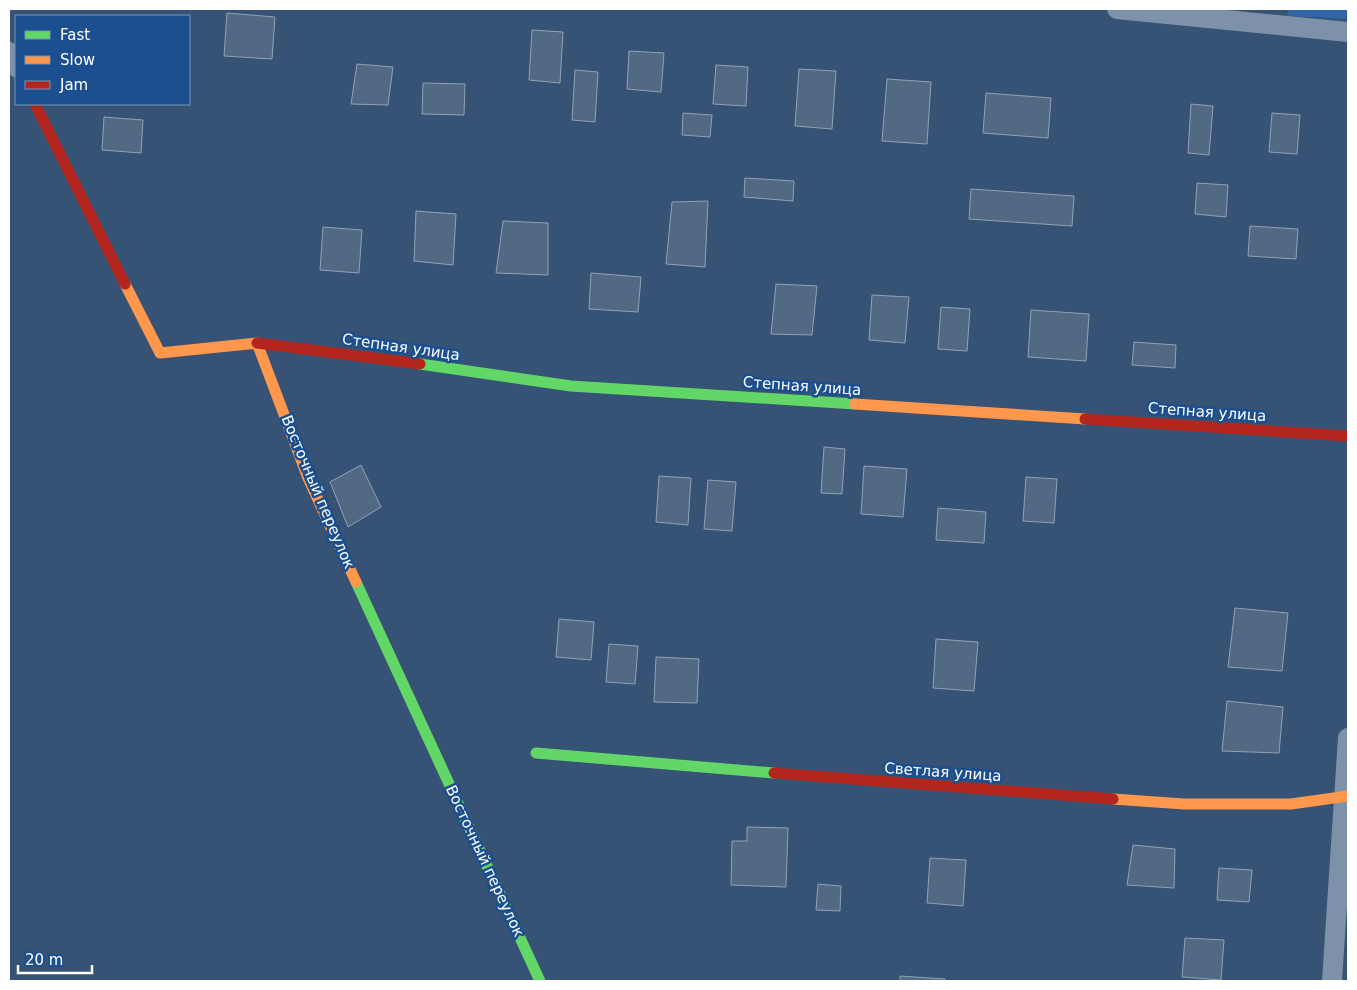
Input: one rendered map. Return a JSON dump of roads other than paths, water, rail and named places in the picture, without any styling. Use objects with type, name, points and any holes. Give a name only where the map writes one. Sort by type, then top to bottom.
[{"type":"street","points":[[1117,9],[1348,32]]},
{"type":"street","points":[[9,52],[15,65]]},
{"type":"street","points":[[36,105],[160,353],[257,343]]},
{"type":"street","name":"Степная улица","points":[[257,343],[385,359],[570,386],[1348,436]]},
{"type":"street","name":"Восточный переулок","points":[[257,343],[308,478],[540,981]]},
{"type":"street","points":[[1332,981],[1346,796],[1348,738]]},
{"type":"street","name":"Светлая улица","points":[[536,753],[958,789],[1184,804],[1291,804],[1346,796]]}]
